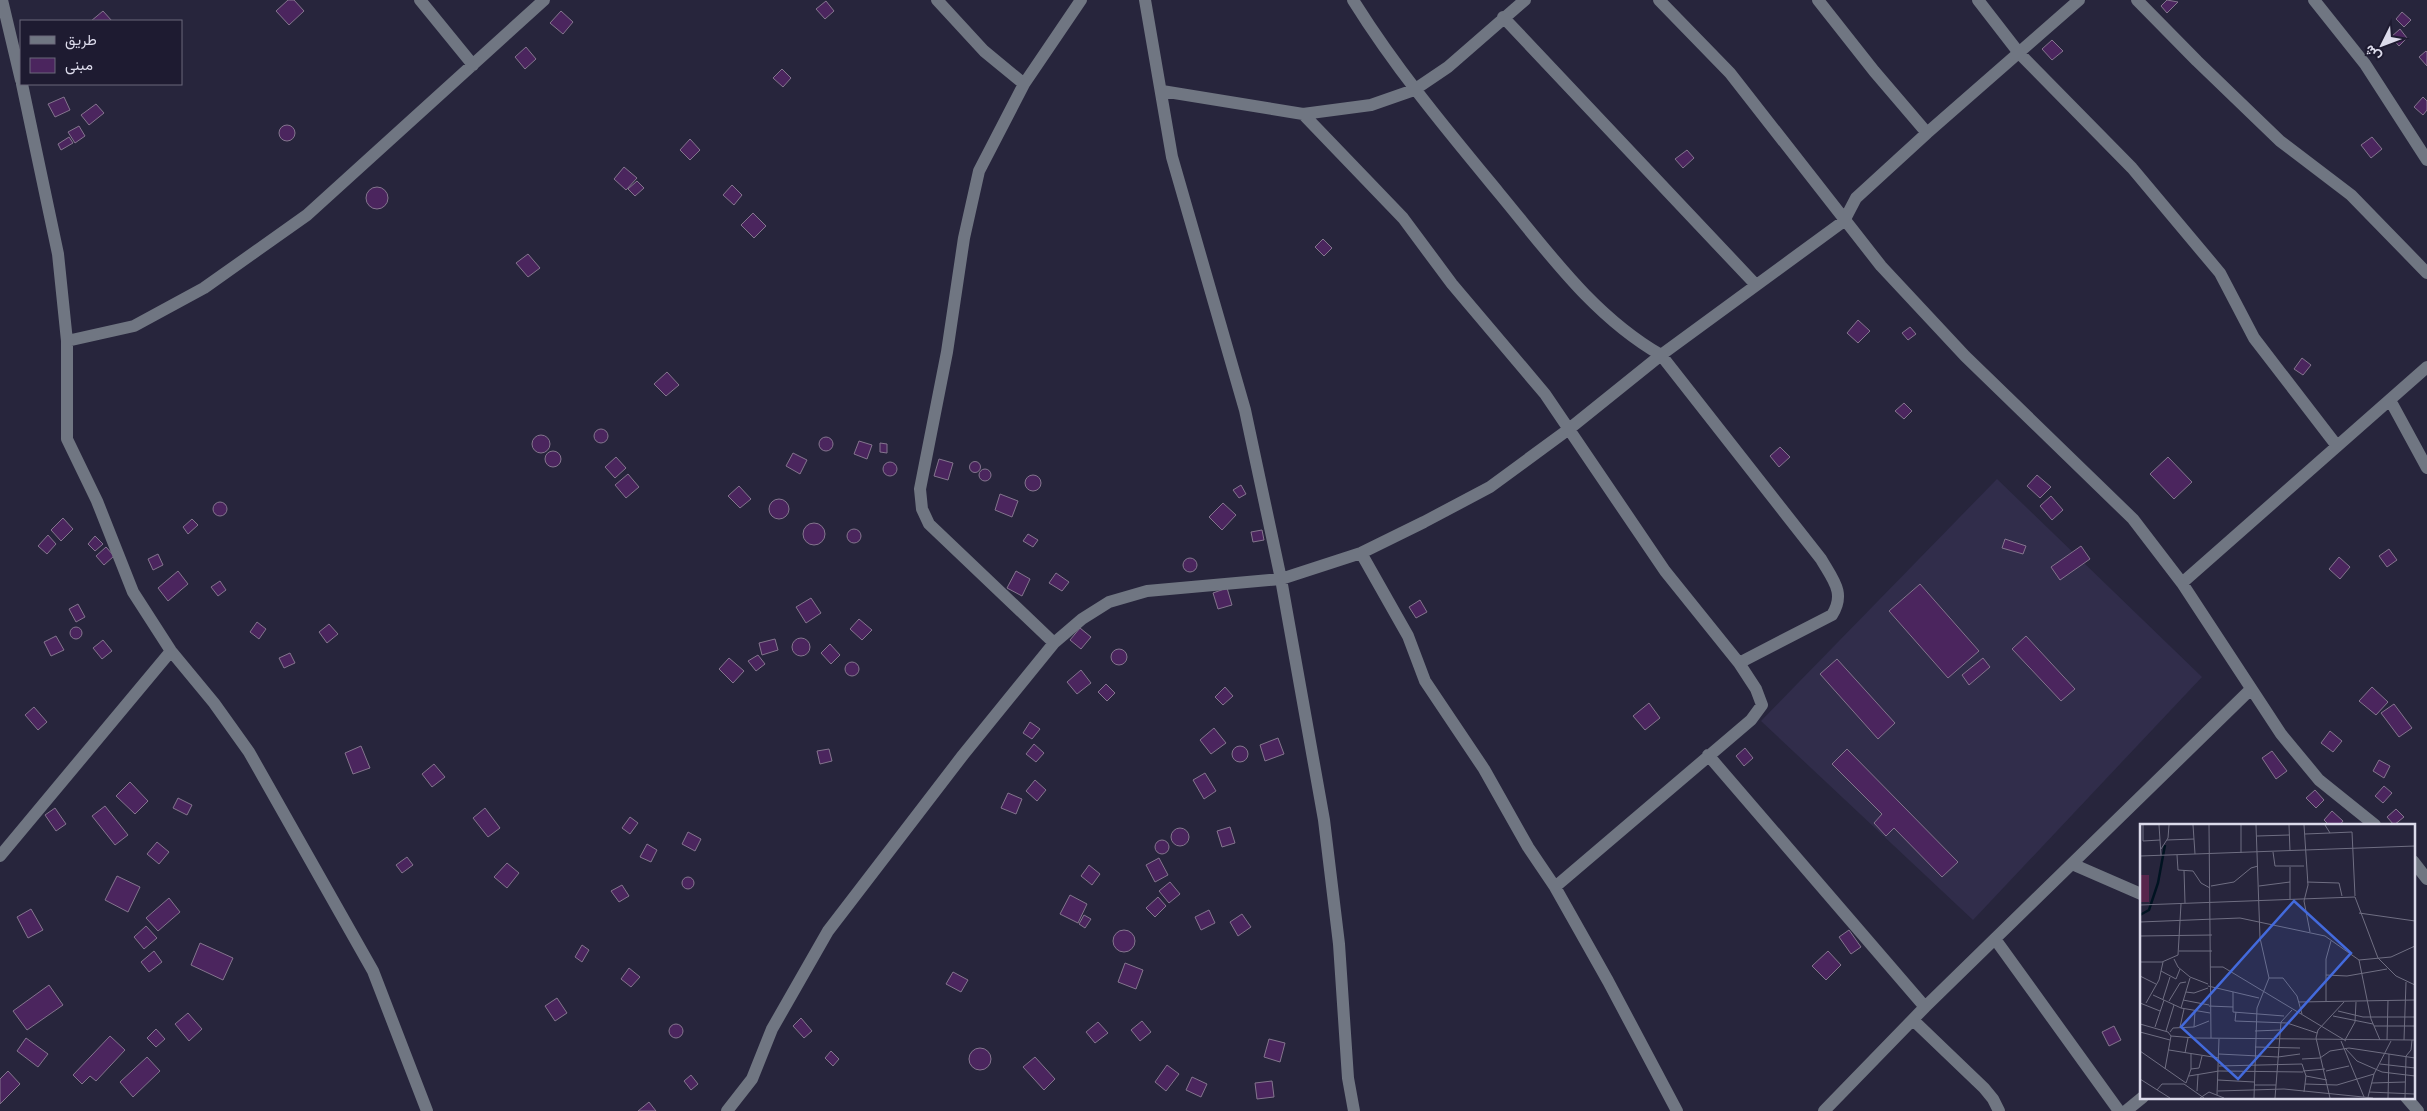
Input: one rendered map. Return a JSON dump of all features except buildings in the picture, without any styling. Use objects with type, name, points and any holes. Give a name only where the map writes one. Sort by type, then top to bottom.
[{"type":"street","points":[[2,0],[20,76]]},
{"type":"street","points":[[420,0],[473,65]]},
{"type":"street","points":[[66,341],[134,326],[204,288],[307,215],[544,0]]},
{"type":"street","points":[[937,0],[984,50],[1024,84]]},
{"type":"street","points":[[1054,643],[930,524],[922,509],[920,489],[947,352],[964,238],[979,171],[1024,84],[1081,0]]},
{"type":"street","points":[[1145,0],[1172,157],[1245,410],[1281,579],[1324,820],[1339,944],[1348,1078],[1354,1111]]},
{"type":"street","points":[[1353,0],[1414,90],[1565,274],[1612,322],[1636,340],[1661,355],[1821,559],[1837,587],[1839,604],[1832,615],[1738,663]]},
{"type":"street","points":[[1162,91],[1303,114],[1371,105],[1414,90],[1448,67],[1503,17],[1525,0]]},
{"type":"street","points":[[1659,0],[1730,73],[1881,266],[1965,356],[2133,519],[2182,583],[2250,690],[2281,734],[2319,780],[2374,824]]},
{"type":"street","points":[[1818,0],[1874,71],[1927,133]]},
{"type":"street","points":[[1978,0],[2019,53],[2132,168],[2220,273],[2254,338],[2337,446]]},
{"type":"street","points":[[727,1111],[752,1079],[772,1029],[828,931],[957,762],[1054,643],[1095,610],[1109,602],[1147,591],[1281,579],[1361,553],[1490,487],[1569,429],[1661,355],[1844,221],[1856,198],[2079,0]]},
{"type":"street","points":[[2137,0],[2280,141],[2351,195],[2427,273]]},
{"type":"street","points":[[2314,0],[2365,64],[2427,160]]},
{"type":"street","points":[[1503,17],[1756,285]]},
{"type":"street","points":[[22,85],[58,254],[66,341],[67,439],[97,501],[133,592],[171,652],[214,703],[249,752],[373,971],[427,1111]]},
{"type":"street","points":[[1303,114],[1403,218],[1452,284],[1545,394],[1665,571],[1738,663],[1756,689],[1762,705],[1751,720],[1555,887]]},
{"type":"street","points":[[2182,583],[2427,367]]},
{"type":"street","points":[[2390,400],[2427,468]]},
{"type":"street","points":[[1361,553],[1408,636],[1426,681],[1484,769],[1528,847],[1555,887],[1608,981],[1677,1111]]},
{"type":"street","points":[[0,856],[171,652]]},
{"type":"street","points":[[1824,1111],[1925,1007],[2250,690]]},
{"type":"street","points":[[1708,755],[1925,1007]]},
{"type":"street","points":[[2414,862],[2427,879]]},
{"type":"street","points":[[2072,864],[2140,894]]},
{"type":"street","points":[[1995,939],[2119,1111]]},
{"type":"street","points":[[1913,1020],[1984,1088],[1993,1099],[1999,1111]]},
{"type":"street","points":[[2126,1111],[2141,1098]]},
{"type":"street","points":[[2407,1098],[2418,1111]]},
{"type":"shaded area","points":[[1997,479],[2202,677],[1973,920],[1761,721]]}]
